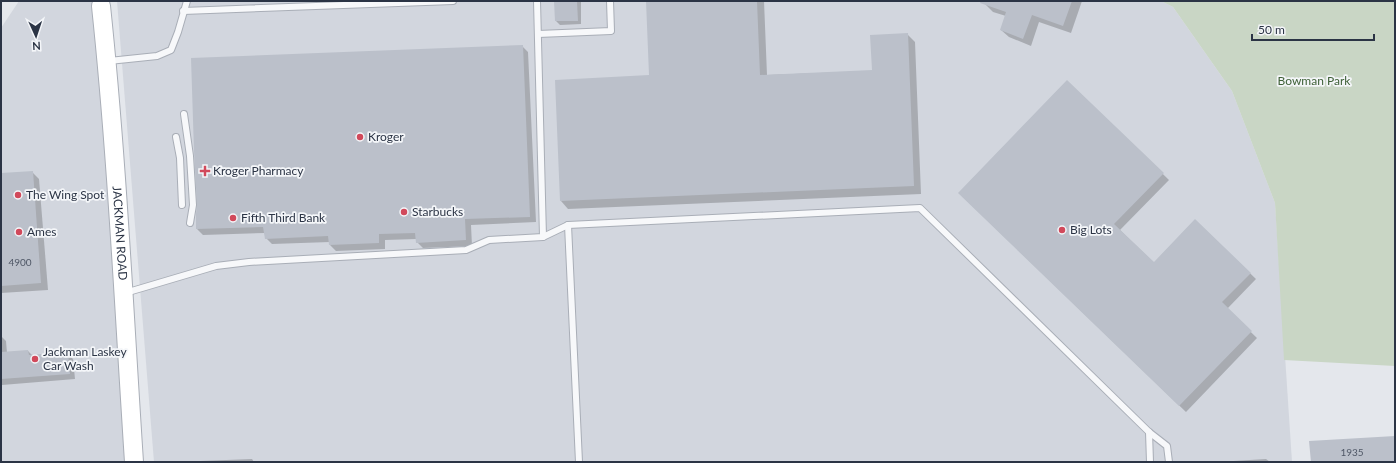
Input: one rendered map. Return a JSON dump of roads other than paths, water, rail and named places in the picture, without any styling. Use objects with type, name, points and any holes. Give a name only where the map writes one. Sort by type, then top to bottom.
[{"type":"main road","name":"JACKMAN ROAD","points":[[101,6],[107,61],[134,462]]},
{"type":"lane","points":[[107,61],[157,56],[171,50],[178,32],[186,1]]},
{"type":"lane","points":[[183,11],[453,1]]},
{"type":"lane","points":[[537,1],[543,237]]},
{"type":"lane","points":[[538,34],[611,31],[610,1]]},
{"type":"lane","points":[[184,114],[190,156],[193,205],[190,223]]},
{"type":"lane","points":[[176,137],[180,158],[182,205]]},
{"type":"lane","points":[[123,293],[216,266],[244,262],[466,250],[489,240],[543,237],[568,225],[920,208],[1149,432],[1167,446],[1168,462]]},
{"type":"lane","points":[[568,225],[579,462]]},
{"type":"lane","points":[[1149,432],[1150,462]]},
{"type":"place","name":"Kroger","points":[[360,137]]},
{"type":"place","name":"Kroger Pharmacy","points":[[205,171]]},
{"type":"place","name":"The Wing Spot","points":[[18,195]]},
{"type":"place","name":"Starbucks","points":[[404,212]]},
{"type":"place","name":"Fifth Third Bank","points":[[233,218]]},
{"type":"place","name":"Big Lots","points":[[1062,230]]},
{"type":"place","name":"Ames","points":[[19,232]]},
{"type":"place","name":"Jackman Laskey Car Wash","points":[[35,359]]},
{"type":"park label","name":"Bowman Park","points":[[1314,81]]}]
